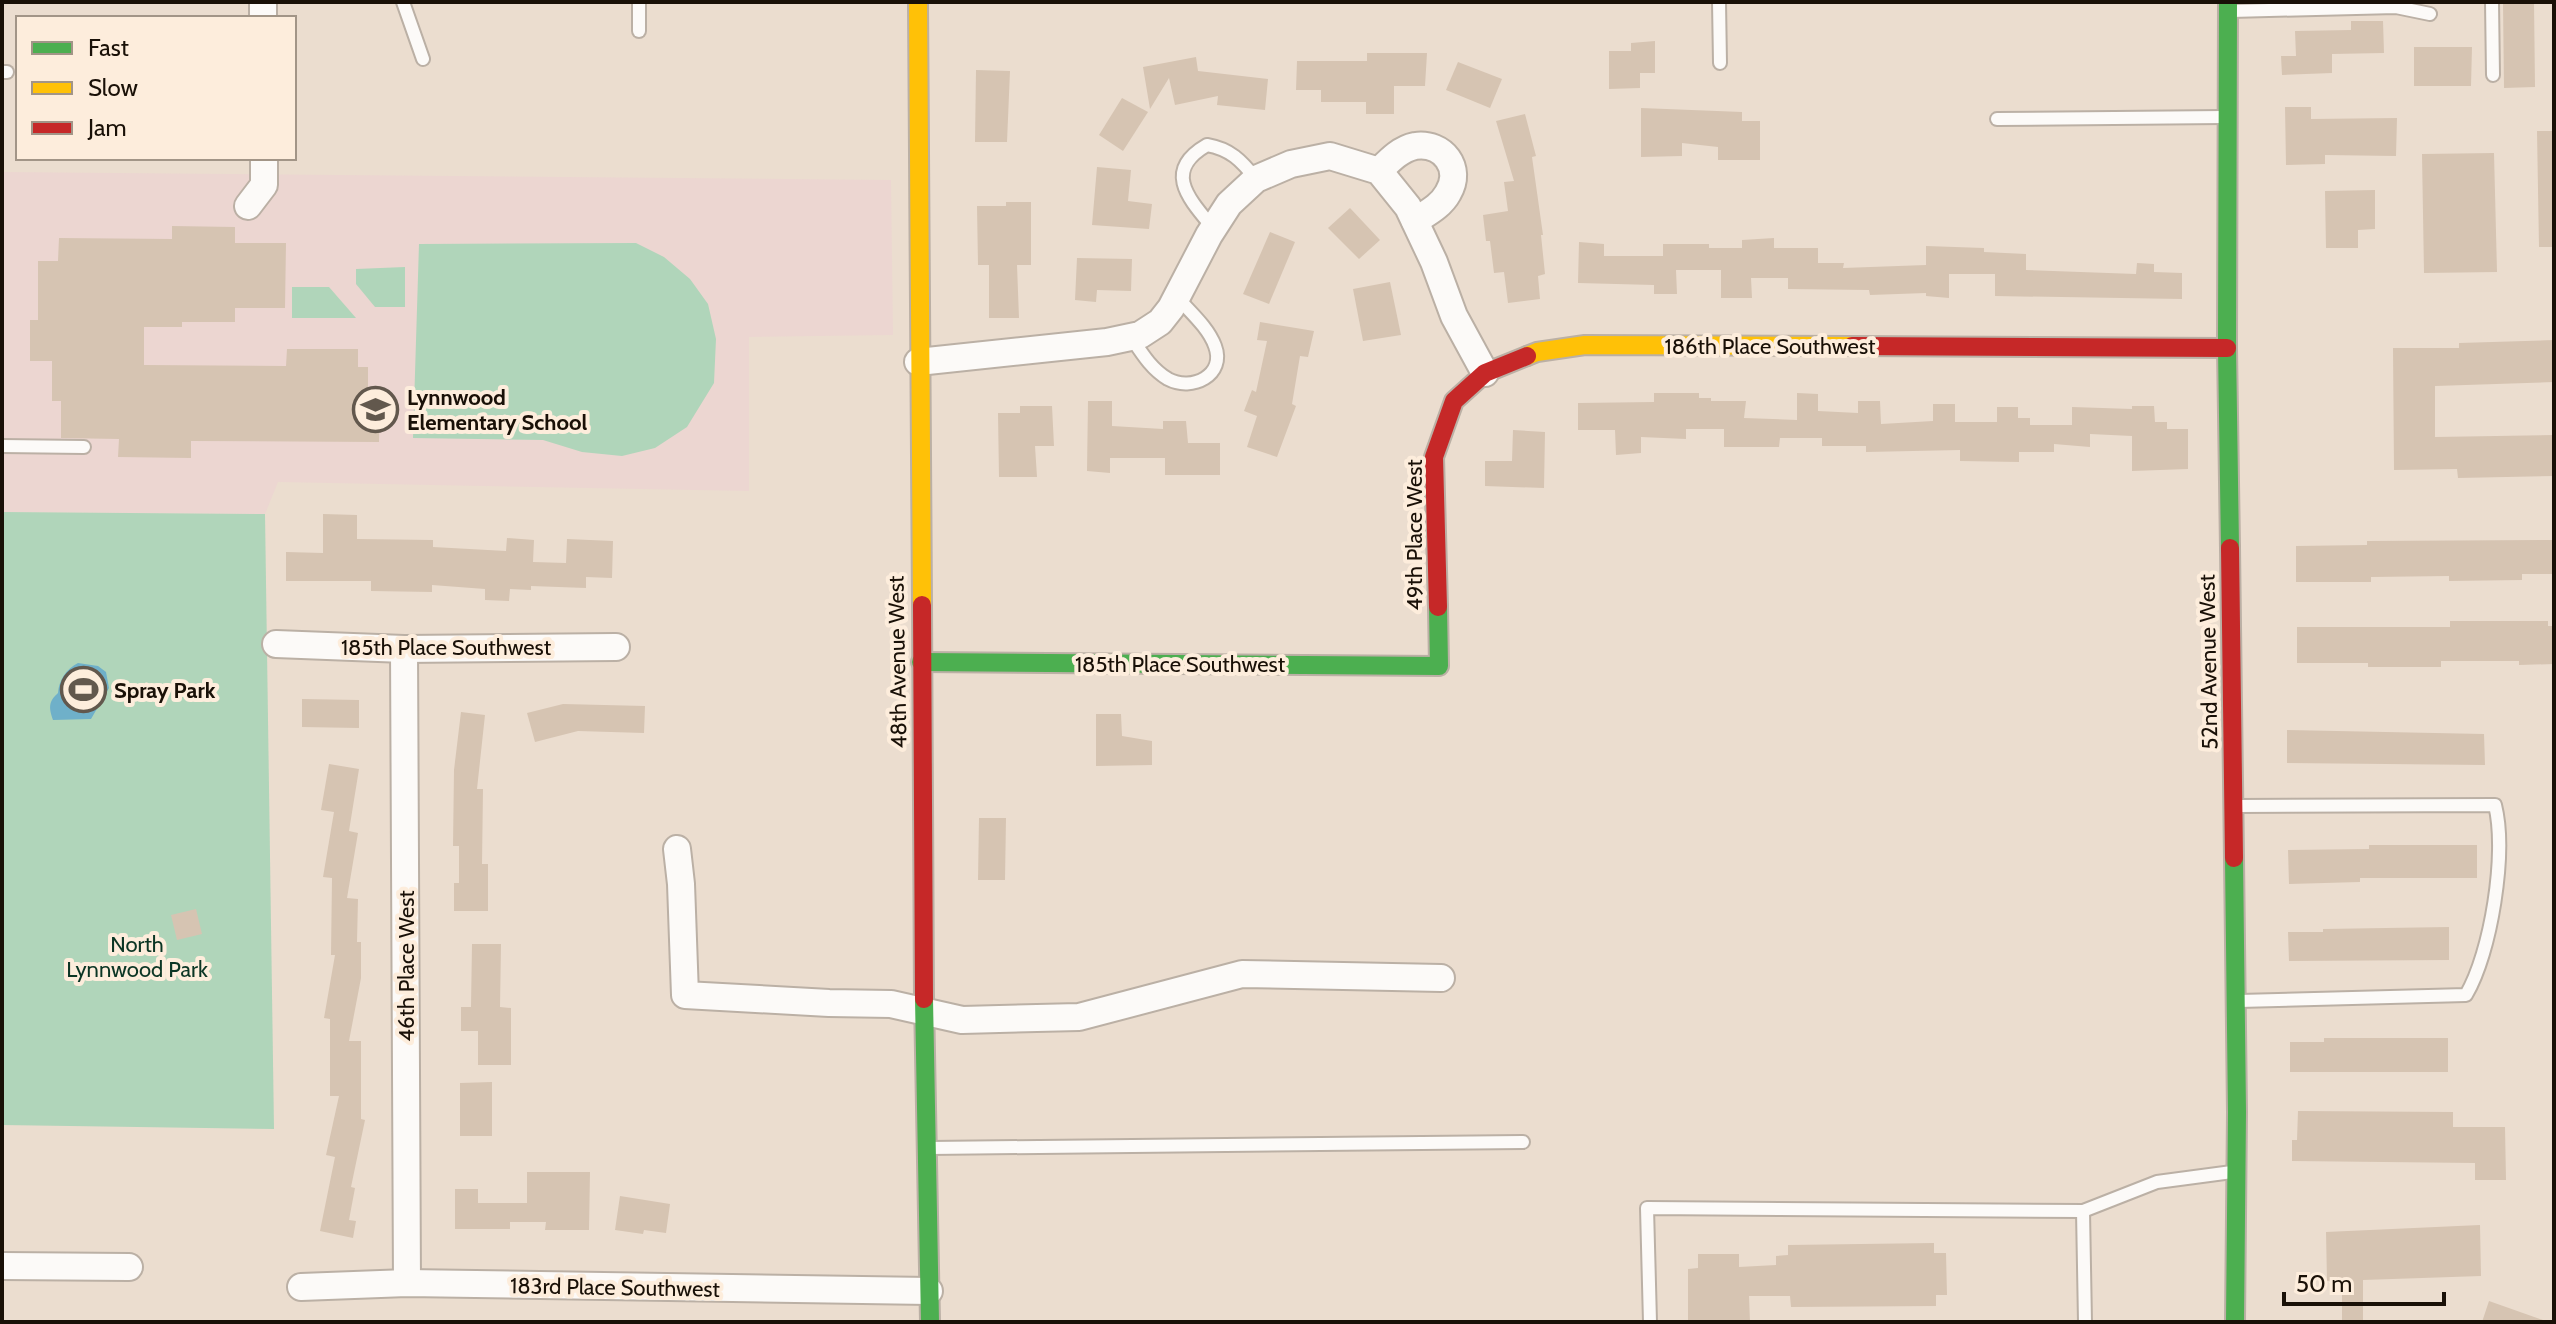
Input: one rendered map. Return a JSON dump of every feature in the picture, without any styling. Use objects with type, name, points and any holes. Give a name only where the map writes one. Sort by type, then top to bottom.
[{"type":"street","name":"48th Avenue West","points":[[918,2],[925,1148],[930,1322]]},
{"type":"street","name":"52nd Avenue West","points":[[2228,6],[2227,348],[2236,1001],[2235,1322]]},
{"type":"street","points":[[1379,171],[1395,155],[1413,146],[1429,146],[1444,154],[1454,166],[1448,195],[1415,221]]},
{"type":"street","points":[[918,362],[1107,342],[1140,335],[1160,322],[1177,297],[1229,204],[1256,179],[1291,164],[1330,156],[1379,171],[1408,207],[1454,316],[1485,373]]},
{"type":"street","points":[[248,206],[264,185],[264,160]]},
{"type":"street","name":"186th Place Southwest","points":[[1485,373],[1537,352],[1585,345],[2227,348]]},
{"type":"street","name":"49th Place West","points":[[1439,666],[1434,457],[1454,401],[1485,373]]},
{"type":"street","name":"185th Place Southwest","points":[[276,644],[404,649],[616,647]]},
{"type":"street","name":"46th Place West","points":[[404,649],[407,1283]]},
{"type":"street","name":"185th Place Southwest","points":[[921,662],[1439,666]]},
{"type":"street","points":[[677,849],[685,995],[891,1004],[962,1020],[1079,1017],[1242,974],[1441,978]]},
{"type":"street","points":[[2,1266],[129,1267]]},
{"type":"street","name":"183rd Place Southwest","points":[[301,1287],[407,1283],[929,1291]]},
{"type":"lane","points":[[403,2],[423,59]]},
{"type":"lane","points":[[639,2],[639,31]]},
{"type":"lane","points":[[1719,2],[1720,63]]},
{"type":"lane","points":[[2492,2],[2493,75]]},
{"type":"lane","points":[[2228,6],[2396,7],[2430,14]]},
{"type":"lane","points":[[1997,119],[2227,117]]},
{"type":"lane","points":[[1213,228],[1188,198],[1182,174],[1190,155],[1207,145],[1225,148],[1242,161],[1256,179]]},
{"type":"lane","points":[[1131,337],[1147,361],[1167,378],[1186,385],[1204,380],[1214,367],[1217,350],[1208,331],[1177,297]]},
{"type":"lane","points":[[2,446],[84,447]]},
{"type":"lane","points":[[2233,806],[2495,805],[2499,821],[2496,893],[2474,981],[2466,995],[2236,1001]]},
{"type":"lane","points":[[925,1148],[1523,1142]]},
{"type":"lane","points":[[1650,1322],[1647,1208],[2083,1211],[2157,1182],[2237,1171]]},
{"type":"lane","points":[[2083,1211],[2085,1322]]},
{"type":"shaded area","name":"Lynnwood Elementary School","points":[[2,172],[891,180],[893,335],[749,337],[749,491],[278,482],[265,514],[2,512]]},
{"type":"green space","points":[[636,243],[664,257],[690,279],[708,304],[716,339],[714,383],[687,427],[655,448],[622,456],[582,452],[543,440],[413,438],[419,244]]},
{"type":"green space","points":[[405,267],[405,307],[375,307],[356,284],[356,269]]},
{"type":"green space","points":[[292,287],[329,287],[356,318],[292,318]]},
{"type":"green space","name":"North Lynnwood Park","points":[[2,512],[265,514],[274,1129],[2,1125]]},
{"type":"water","name":"Spray Park","points":[[78,663],[98,666],[106,672],[109,688],[91,719],[53,720],[51,702],[58,693],[64,675]]},
{"type":"building","points":[[2503,2],[2534,2],[2535,87],[2504,88]]},
{"type":"building","points":[[2351,21],[2383,21],[2384,53],[2332,54],[2332,73],[2282,75],[2281,56],[2296,56],[2295,31],[2351,30]]},
{"type":"building","points":[[1655,41],[1655,73],[1640,73],[1640,88],[1609,89],[1609,51],[1631,51],[1631,43]]},
{"type":"building","points":[[2414,47],[2472,47],[2471,86],[2414,86]]},
{"type":"building","points":[[1367,53],[1427,53],[1425,86],[1394,86],[1394,114],[1366,114],[1366,102],[1321,102],[1321,90],[1296,90],[1297,61],[1367,61]]},
{"type":"building","points":[[1196,57],[1198,71],[1268,79],[1265,110],[1217,105],[1218,96],[1175,105],[1169,78],[1150,109],[1143,67]]},
{"type":"building","points":[[1458,62],[1502,79],[1490,108],[1446,90]]},
{"type":"building","points":[[976,70],[1010,71],[1007,142],[975,142]]},
{"type":"building","points":[[1122,98],[1148,112],[1123,151],[1099,135]]},
{"type":"building","points":[[2285,107],[2311,107],[2311,119],[2397,118],[2396,156],[2325,155],[2325,164],[2286,165]]},
{"type":"building","points":[[1641,108],[1742,112],[1742,121],[1760,121],[1760,160],[1718,160],[1718,147],[1682,143],[1682,156],[1641,157]]},
{"type":"building","points":[[1525,114],[1536,156],[1532,157],[1545,274],[1538,276],[1540,299],[1508,303],[1504,272],[1494,273],[1483,215],[1508,211],[1504,182],[1514,181],[1496,121]]},
{"type":"building","points":[[2537,131],[2554,131],[2554,247],[2539,247]]},
{"type":"building","points":[[2494,153],[2497,272],[2424,273],[2422,154]]},
{"type":"building","points":[[1097,167],[1131,170],[1128,201],[1152,204],[1149,229],[1092,225]]},
{"type":"building","points":[[2375,190],[2375,229],[2358,230],[2358,248],[2326,248],[2325,191]]},
{"type":"building","points":[[1006,202],[1031,202],[1031,265],[1017,265],[1019,318],[989,318],[989,265],[978,265],[977,206],[1006,206]]},
{"type":"building","points":[[1350,208],[1380,240],[1359,259],[1328,228]]},
{"type":"building","points":[[172,226],[235,227],[235,243],[286,243],[285,308],[235,308],[235,322],[182,322],[182,327],[144,327],[144,365],[286,366],[287,349],[358,349],[358,367],[368,367],[368,387],[380,387],[379,442],[191,441],[191,458],[118,457],[119,439],[61,438],[61,401],[52,401],[52,361],[30,361],[30,320],[38,320],[38,261],[58,261],[59,238],[172,239]]},
{"type":"building","points":[[1270,232],[1295,242],[1269,304],[1243,294]]},
{"type":"building","points":[[1774,238],[1774,248],[1818,248],[1818,263],[1844,263],[1843,268],[1926,265],[1926,246],[1984,248],[1984,252],[2026,254],[2026,270],[2136,274],[2137,263],[2154,264],[2154,272],[2182,273],[2182,299],[1995,296],[1995,274],[1949,274],[1949,298],[1926,296],[1926,293],[1870,295],[1869,290],[1788,289],[1788,278],[1751,278],[1752,298],[1721,298],[1721,270],[1676,270],[1677,294],[1654,294],[1654,285],[1578,283],[1579,242],[1604,244],[1604,256],[1663,256],[1663,244],[1742,248],[1742,240]]},
{"type":"building","points":[[1077,258],[1132,259],[1131,291],[1097,290],[1096,302],[1075,300]]},
{"type":"building","points":[[1390,282],[1401,335],[1363,341],[1353,289]]},
{"type":"building","points":[[1260,322],[1314,331],[1308,357],[1300,356],[1292,404],[1296,406],[1277,457],[1247,447],[1257,416],[1244,411],[1252,390],[1256,392],[1267,341],[1257,340]]},
{"type":"building","points":[[2554,340],[2554,382],[2435,386],[2435,437],[2554,435],[2554,476],[2458,478],[2457,469],[2394,470],[2393,348],[2459,348],[2459,343]]},
{"type":"building","points":[[1654,393],[1699,393],[1699,398],[1711,398],[1711,401],[1746,401],[1744,418],[1797,420],[1797,393],[1818,394],[1818,411],[1858,413],[1858,401],[1880,401],[1881,424],[1933,421],[1933,404],[1955,404],[1955,422],[1997,422],[1997,407],[2018,407],[2018,418],[2030,418],[2030,425],[2072,425],[2072,407],[2132,409],[2132,406],[2154,406],[2155,422],[2167,422],[2167,429],[2188,429],[2188,469],[2132,471],[2132,436],[2090,434],[2090,447],[2054,444],[2054,452],[2019,452],[2019,462],[1960,461],[1960,450],[1866,452],[1866,446],[1822,446],[1822,438],[1780,438],[1779,447],[1724,447],[1724,429],[1686,429],[1686,439],[1641,437],[1641,453],[1616,455],[1615,430],[1578,430],[1578,403],[1654,402]]},
{"type":"building","points":[[1088,401],[1112,401],[1112,426],[1163,429],[1163,421],[1186,421],[1188,443],[1220,443],[1220,475],[1165,475],[1165,458],[1110,458],[1110,473],[1087,471]]},
{"type":"building","points":[[1020,406],[1052,406],[1054,446],[1035,446],[1037,477],[999,477],[998,413],[1020,413]]},
{"type":"building","points":[[1513,430],[1545,432],[1544,488],[1485,486],[1485,461],[1512,461]]},
{"type":"building","points":[[323,514],[357,515],[357,539],[433,540],[433,547],[506,551],[507,538],[534,540],[533,562],[566,563],[567,539],[613,541],[612,578],[586,577],[586,588],[531,586],[531,590],[510,589],[509,601],[485,600],[485,589],[432,585],[432,592],[371,591],[371,581],[286,581],[286,552],[323,553]]},
{"type":"building","points":[[2554,540],[2554,574],[2522,574],[2522,580],[2449,581],[2449,576],[2371,577],[2371,582],[2296,582],[2296,546],[2367,545],[2367,541]]},
{"type":"building","points":[[2450,621],[2548,621],[2548,626],[2554,626],[2554,664],[2441,661],[2441,667],[2368,667],[2368,663],[2297,663],[2297,627],[2450,627]]},
{"type":"building","points":[[302,699],[359,700],[359,728],[302,727]]},
{"type":"building","points":[[563,704],[645,706],[644,733],[578,731],[535,742],[527,713]]},
{"type":"building","points":[[461,712],[485,715],[477,789],[483,789],[482,864],[488,864],[488,911],[454,911],[454,883],[459,883],[459,846],[453,846],[454,770]]},
{"type":"building","points":[[1096,714],[1121,714],[1122,736],[1152,741],[1152,765],[1096,766]]},
{"type":"building","points":[[2287,730],[2484,734],[2485,765],[2287,763]]},
{"type":"building","points":[[329,764],[359,769],[349,831],[358,833],[347,898],[358,899],[357,942],[361,942],[361,978],[349,1041],[361,1041],[361,1119],[365,1120],[351,1187],[355,1188],[349,1220],[356,1221],[353,1238],[320,1231],[335,1157],[326,1155],[339,1096],[330,1096],[330,1019],[324,1018],[335,955],[331,955],[332,878],[323,877],[334,812],[321,810]]},
{"type":"building","points":[[979,818],[1006,818],[1005,880],[978,880]]},
{"type":"building","points":[[2369,845],[2477,845],[2477,878],[2360,878],[2360,882],[2289,884],[2288,850],[2369,849]]},
{"type":"building","points":[[196,909],[202,934],[177,940],[171,915]]},
{"type":"building","points":[[2449,927],[2449,960],[2289,961],[2288,932]]},
{"type":"building","points":[[472,944],[501,944],[500,1007],[511,1008],[511,1065],[478,1065],[478,1031],[461,1031],[461,1007],[471,1007]]},
{"type":"building","points":[[2324,1038],[2448,1038],[2448,1072],[2290,1072],[2290,1042],[2324,1042]]},
{"type":"building","points":[[492,1082],[492,1136],[460,1136],[460,1083]]},
{"type":"building","points":[[2298,1111],[2453,1112],[2453,1127],[2505,1127],[2506,1180],[2475,1180],[2475,1163],[2292,1161],[2292,1140],[2297,1140]]},
{"type":"building","points":[[527,1172],[590,1172],[589,1230],[545,1230],[546,1222],[510,1222],[510,1229],[455,1229],[455,1189],[478,1189],[478,1203],[527,1203]]},
{"type":"building","points":[[620,1196],[670,1204],[666,1233],[615,1230]]},
{"type":"building","points":[[2480,1225],[2481,1276],[2363,1280],[2363,1322],[2342,1322],[2342,1280],[2327,1281],[2326,1232]]},
{"type":"building","points":[[1934,1243],[1934,1253],[1946,1253],[1947,1295],[1936,1295],[1936,1306],[1791,1307],[1790,1296],[1749,1296],[1750,1322],[1688,1322],[1688,1269],[1698,1268],[1698,1254],[1739,1254],[1739,1267],[1776,1265],[1776,1256],[1788,1255],[1788,1245]]},
{"type":"building","points":[[2489,1301],[2543,1320],[2482,1322]]},
{"type":"traffic: fast","points":[[2228,2],[2230,548]]},
{"type":"traffic: fast","points":[[921,662],[1439,666],[1438,607]]},
{"type":"traffic: fast","points":[[2234,858],[2237,1112],[2235,1322]]},
{"type":"traffic: fast","points":[[924,999],[930,1322]]},
{"type":"traffic: slow","points":[[918,2],[922,605]]},
{"type":"traffic: slow","points":[[1527,356],[1585,345],[1852,346]]},
{"type":"traffic: jam","points":[[1852,346],[2227,348]]},
{"type":"traffic: jam","points":[[1438,607],[1434,457],[1454,401],[1485,373],[1527,356]]},
{"type":"traffic: jam","points":[[2230,548],[2234,858]]},
{"type":"traffic: jam","points":[[922,605],[924,999]]},
{"type":"place","name":"Lynnwood Elementary School","points":[[376,410]]},
{"type":"place","name":"Spray Park","points":[[83,690]]}]
